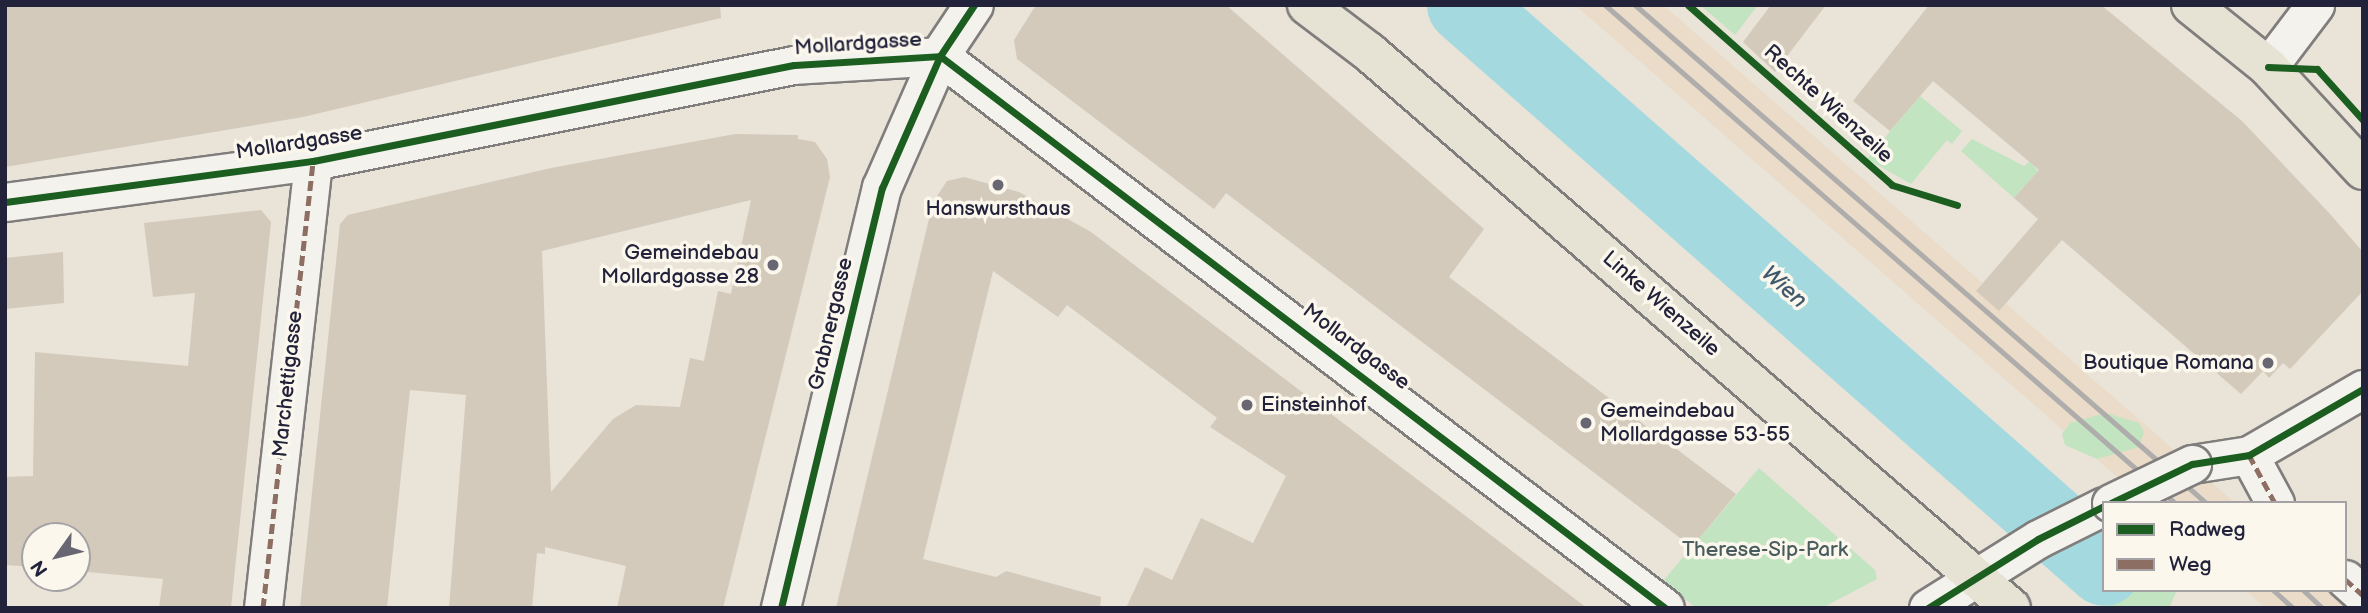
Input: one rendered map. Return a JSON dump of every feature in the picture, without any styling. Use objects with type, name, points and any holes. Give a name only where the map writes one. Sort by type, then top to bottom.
[{"type":"main road","name":"Linke Wienzeile","points":[[1307,5],[1992,569],[2011,608]]},
{"type":"main road","points":[[2190,5],[2268,67],[2363,170]]},
{"type":"street","name":"Grabnergasse","points":[[781,608],[881,188],[940,56],[974,5]]},
{"type":"street","points":[[2268,67],[2315,5]]},
{"type":"street","name":"Mollardgasse","points":[[5,202],[313,161],[794,65],[940,56],[1665,608]]},
{"type":"street","name":"Marchettigasse","points":[[263,608],[313,161]]},
{"type":"street","points":[[2115,501],[2192,464],[2249,455],[2363,389]]},
{"type":"street","points":[[2249,455],[2274,501]]},
{"type":"street","points":[[1928,608],[2102,507]]},
{"type":"street","points":[[2347,581],[2363,595]]},
{"type":"shaded area","points":[[1575,5],[1663,5],[2233,501],[2145,501]]},
{"type":"shaded area","points":[[2248,592],[2334,592],[2352,608],[2265,608]]},
{"type":"green space","points":[[1700,5],[1758,5],[1735,35]]},
{"type":"green space","points":[[1920,96],[1962,131],[1952,144],[1947,140],[1911,184],[1867,159]]},
{"type":"green space","points":[[1972,139],[2024,166],[2030,161],[2038,171],[2014,198],[1961,151]]},
{"type":"green space","points":[[2106,413],[2139,423],[2144,432],[2139,447],[2097,459],[2065,445],[2062,434],[2070,423]]},
{"type":"green space","name":"Therese-Sip-Park","points":[[1759,468],[1875,570],[1877,579],[1822,608],[1696,608],[1663,581]]},
{"type":"green space","points":[[2102,533],[2102,578],[2065,580],[2057,569],[2058,556],[2077,540]]},
{"type":"green space","points":[[2118,592],[2176,592],[2169,608],[2107,608]]},
{"type":"building","points":[[5,5],[720,5],[721,18],[303,117],[5,167]]},
{"type":"building","points":[[1036,5],[1226,5],[1484,229],[1449,277],[1736,494],[1692,547],[1226,193],[1214,209],[1017,59],[1014,40]]},
{"type":"building","points":[[1771,5],[1826,5],[1775,72],[1743,42]]},
{"type":"building","points":[[1929,5],[2101,5],[2242,121],[2330,214],[2363,252],[2363,291],[2290,369],[2283,363],[2269,378],[2263,371],[2241,394],[2062,240],[1999,311],[1976,291],[2038,219],[2014,198],[2039,170],[1933,81],[1890,131],[1853,101]]},
{"type":"building","points":[[735,134],[798,135],[798,139],[815,142],[827,159],[830,177],[723,608],[617,608],[626,566],[545,547],[545,554],[537,553],[532,608],[449,608],[466,395],[410,390],[387,608],[300,608],[340,224],[348,215],[551,168]],"holes":[[[751,200],[731,294],[718,291],[704,361],[690,358],[680,407],[636,405],[613,419],[551,492],[542,251]]]},
{"type":"building","points":[[964,177],[1019,192],[1091,232],[1587,608],[1126,608],[1145,567],[1172,580],[1201,518],[1253,543],[1286,476],[1210,427],[1217,418],[1067,305],[1058,317],[993,271],[923,559],[996,577],[1006,571],[1101,597],[1100,608],[836,608],[933,202],[947,181]]},
{"type":"building","points":[[261,210],[271,222],[231,608],[159,608],[163,579],[91,572],[91,522],[21,522],[21,566],[5,565],[5,477],[33,476],[35,352],[188,366],[195,293],[153,297],[144,223]]},
{"type":"building","points":[[63,252],[64,303],[5,309],[5,258]]},
{"type":"waterway","name":"Wien","points":[[1464,5],[2102,566]]},
{"type":"railway","points":[[1605,5],[2173,501]]},
{"type":"railway","points":[[1635,5],[2204,501]]},
{"type":"railway","points":[[2275,592],[2293,608]]},
{"type":"railway","points":[[2305,592],[2322,608]]},
{"type":"marked path","points":[[263,608],[313,161]]},
{"type":"marked path","points":[[2244,456],[2249,455],[2274,501]]},
{"type":"marked path","points":[[2347,581],[2363,595]]},
{"type":"cycle path","points":[[781,608],[882,188],[940,56],[974,5]]},
{"type":"cycle path","name":"Rechte Wienzeile","points":[[1688,5],[1892,185],[1957,205]]},
{"type":"cycle path","points":[[5,202],[313,161],[794,65],[940,56],[1665,608]]},
{"type":"cycle path","points":[[2268,67],[2317,69],[2363,120]]},
{"type":"cycle path","points":[[2115,501],[2192,464],[2249,455],[2363,389]]},
{"type":"cycle path","points":[[1928,608],[2038,539],[2102,507]]},
{"type":"place","name":"Hanswursthaus","points":[[998,185]]},
{"type":"place","name":"Gemeindebau Mollardgasse 28","points":[[773,265]]},
{"type":"place","name":"Boutique Romana","points":[[2268,363]]},
{"type":"place","name":"Einsteinhof","points":[[1247,405]]},
{"type":"place","name":"Gemeindebau Mollardgasse 53-55","points":[[1586,423]]}]
